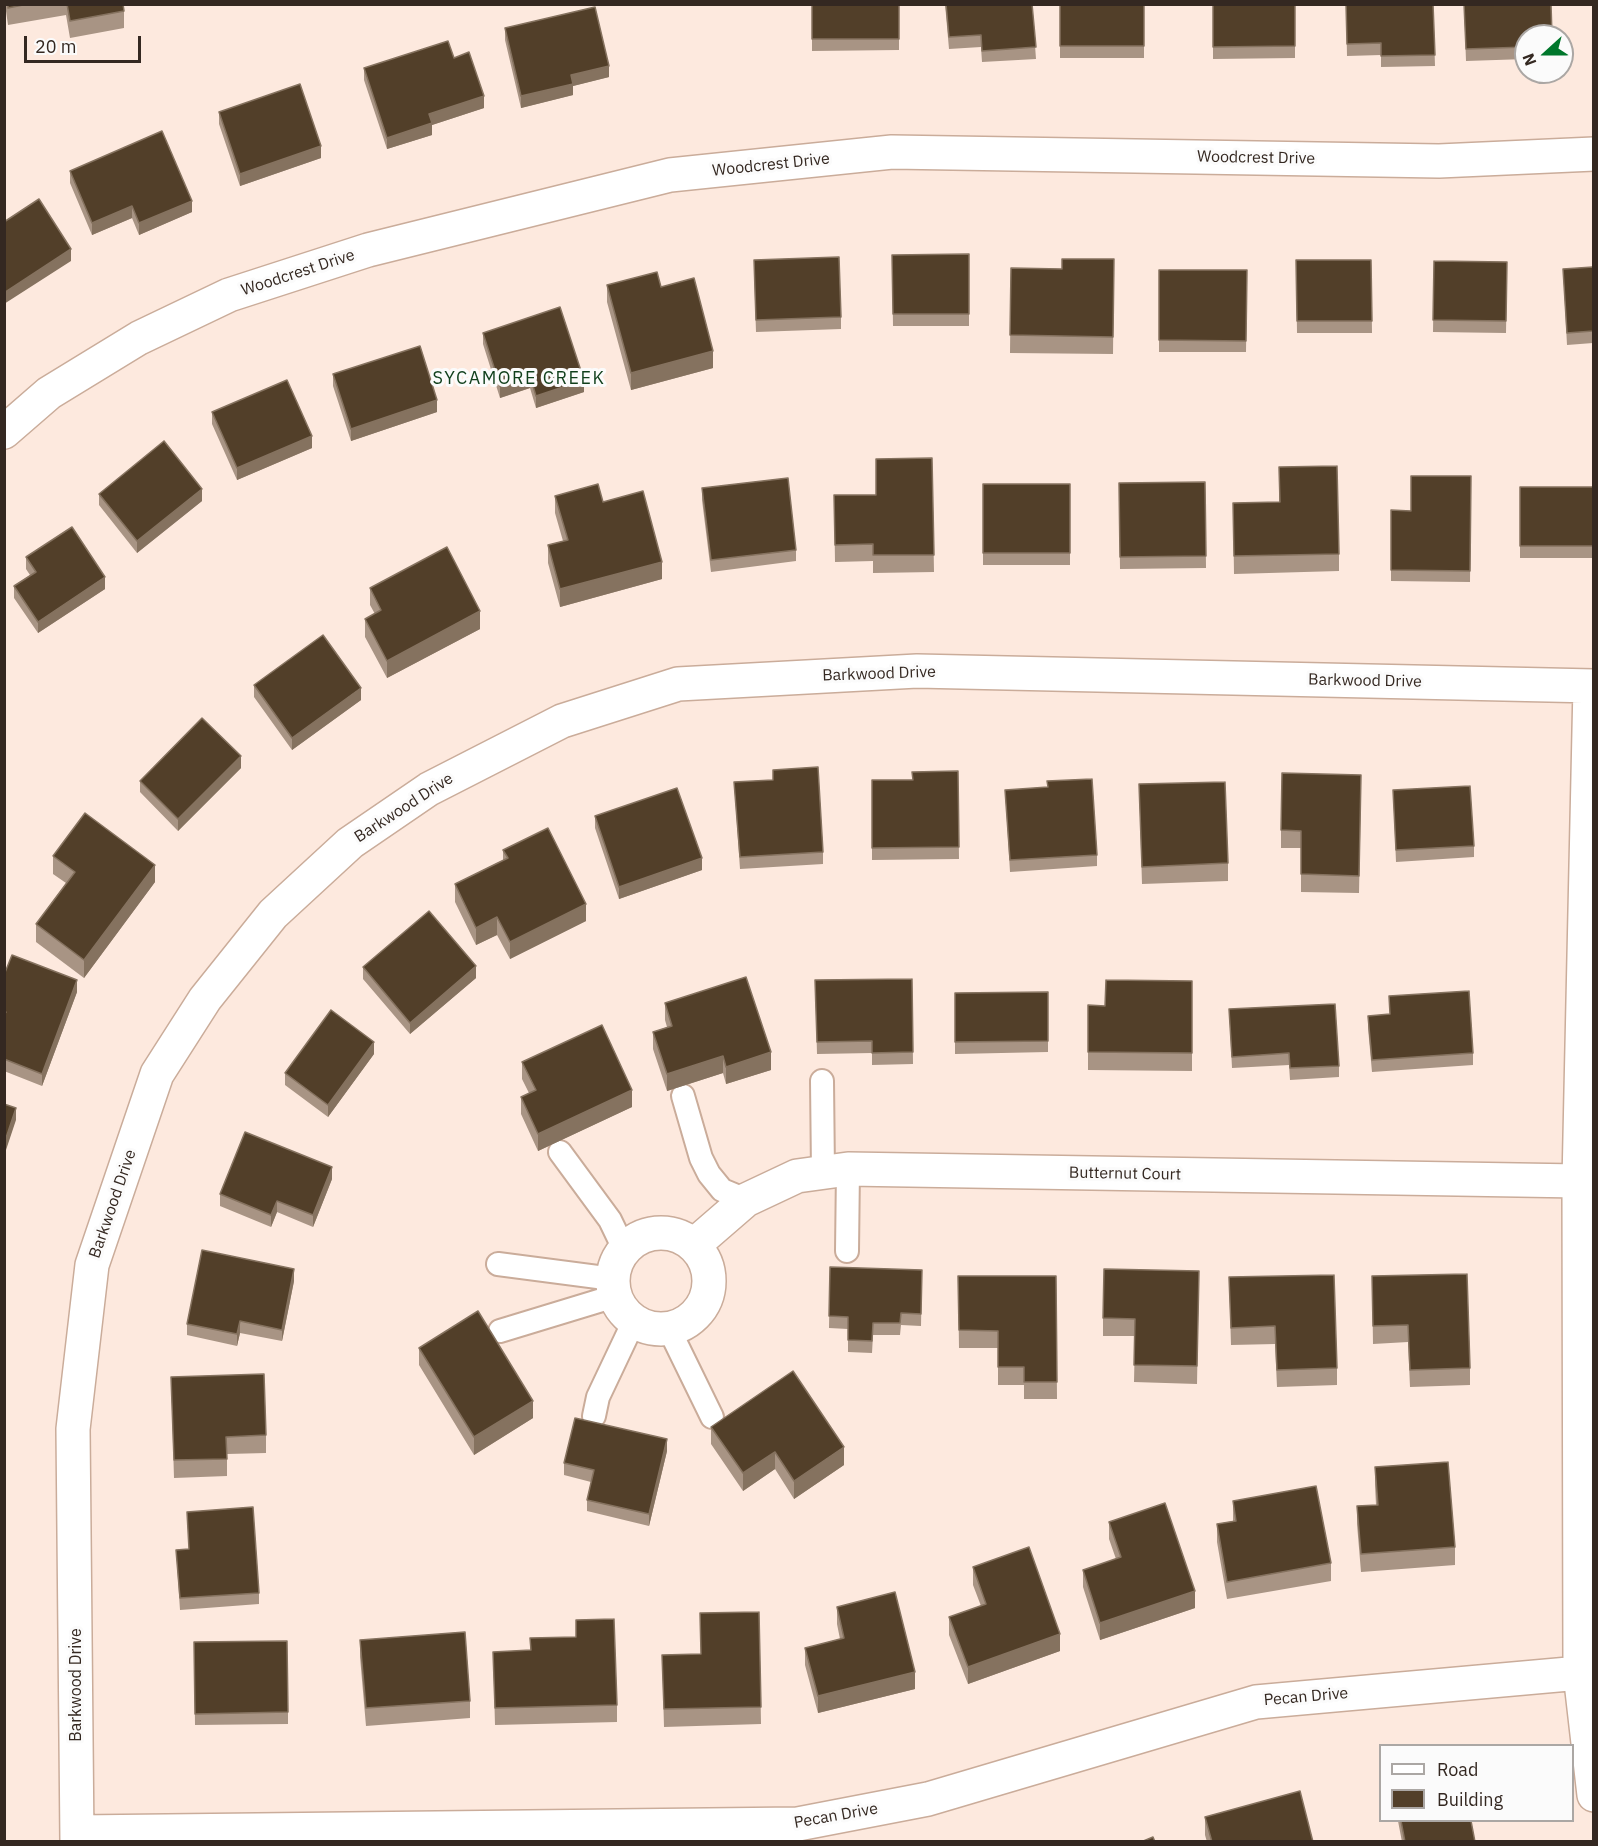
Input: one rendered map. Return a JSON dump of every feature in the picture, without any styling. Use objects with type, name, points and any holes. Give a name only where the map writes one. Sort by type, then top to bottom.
[{"type":"street","name":"Woodcrest Drive","points":[[4,432],[50,393],[140,338],[229,295],[368,250],[670,175],[892,152],[1439,161],[1593,154]]},
{"type":"street","name":"Barkwood Drive","points":[[77,1837],[73,1429],[92,1265],[157,1074],[205,999],[273,914],[350,843],[429,789],[562,721],[678,684],[917,671],[1592,686]]},
{"type":"street","points":[[1592,686],[1579,1182],[1580,1673],[1593,1795]]},
{"type":"street","name":"Butternut Court","points":[[694,1245],[746,1200],[797,1176],[836,1170],[1579,1182]]},
{"type":"street","points":[[666,1232],[681,1236],[694,1245],[704,1259],[710,1276],[708,1295],[699,1311],[686,1323],[669,1329],[651,1328],[634,1321],[622,1310],[614,1287],[615,1263],[624,1249],[636,1239],[650,1233],[666,1232]]},
{"type":"street","name":"Pecan Drive","points":[[77,1837],[798,1824],[928,1799],[1257,1702],[1580,1673]]},
{"type":"lane","points":[[822,1081],[847,1251]]},
{"type":"lane","points":[[683,1096],[701,1158],[709,1174],[722,1190],[746,1200]]},
{"type":"lane","points":[[560,1152],[610,1220],[624,1249]]},
{"type":"lane","points":[[498,1264],[614,1287]]},
{"type":"lane","points":[[500,1330],[614,1287]]},
{"type":"lane","points":[[594,1416],[598,1397],[634,1321]]},
{"type":"lane","points":[[669,1329],[712,1417]]},
{"type":"building","points":[[8,4],[28,4],[8,8]]},
{"type":"building","points":[[67,4],[123,4],[124,11],[70,21]]},
{"type":"building","points":[[812,4],[899,4],[899,39],[812,39]]},
{"type":"building","points":[[946,4],[1032,4],[1036,47],[982,51],[981,35],[949,37]]},
{"type":"building","points":[[1060,4],[1144,4],[1144,46],[1060,46]]},
{"type":"building","points":[[1213,4],[1295,4],[1295,46],[1213,47]]},
{"type":"building","points":[[1346,4],[1433,4],[1435,55],[1381,56],[1381,43],[1347,44]]},
{"type":"building","points":[[1464,4],[1551,4],[1552,24],[1514,24],[1514,47],[1466,49]]},
{"type":"building","points":[[595,7],[609,66],[571,75],[573,84],[521,96],[505,28]]},
{"type":"building","points":[[448,41],[454,58],[469,52],[484,96],[429,114],[432,123],[387,138],[364,68]]},
{"type":"building","points":[[300,84],[321,146],[240,174],[219,112]]},
{"type":"building","points":[[162,131],[192,201],[139,223],[132,206],[92,223],[70,171]]},
{"type":"building","points":[[39,199],[71,249],[4,293],[4,222]]},
{"type":"building","points":[[969,254],[969,314],[893,314],[892,255]]},
{"type":"building","points":[[839,257],[841,317],[756,320],[754,260]]},
{"type":"building","points":[[1062,259],[1114,259],[1113,337],[1010,335],[1011,268],[1062,269]]},
{"type":"building","points":[[1296,260],[1371,260],[1372,321],[1297,321]]},
{"type":"building","points":[[1434,261],[1507,262],[1506,321],[1433,320]]},
{"type":"building","points":[[1593,267],[1593,331],[1567,333],[1563,269]]},
{"type":"building","points":[[1159,270],[1247,270],[1246,341],[1159,340]]},
{"type":"building","points":[[657,272],[661,287],[694,278],[713,351],[631,373],[607,285]]},
{"type":"building","points":[[560,307],[584,380],[536,396],[530,376],[500,386],[483,333]]},
{"type":"building","points":[[420,346],[437,400],[351,429],[333,374]]},
{"type":"building","points":[[287,380],[312,436],[237,468],[212,412]]},
{"type":"building","points":[[164,441],[202,489],[137,541],[99,494]]},
{"type":"building","points":[[932,458],[934,555],[873,555],[873,544],[835,545],[834,495],[876,495],[876,459]]},
{"type":"building","points":[[1337,466],[1339,554],[1234,556],[1233,503],[1280,502],[1279,467]]},
{"type":"building","points":[[1411,476],[1471,476],[1470,571],[1391,570],[1391,510],[1411,511]]},
{"type":"building","points":[[788,478],[796,550],[711,560],[702,488]]},
{"type":"building","points":[[1205,482],[1206,556],[1120,557],[1119,483]]},
{"type":"building","points":[[598,484],[603,502],[643,491],[662,562],[560,589],[548,545],[568,540],[555,496]]},
{"type":"building","points":[[983,484],[1070,484],[1070,553],[983,553]]},
{"type":"building","points":[[1520,487],[1593,487],[1593,546],[1520,546]]},
{"type":"building","points":[[72,527],[105,577],[38,622],[14,586],[36,572],[26,557]]},
{"type":"building","points":[[447,547],[480,611],[387,661],[365,619],[381,610],[370,588]]},
{"type":"building","points":[[323,635],[361,688],[292,738],[254,685]]},
{"type":"building","points":[[202,718],[241,756],[178,819],[140,781]]},
{"type":"building","points":[[818,767],[823,852],[740,857],[734,782],[773,780],[773,770]]},
{"type":"building","points":[[958,771],[959,847],[872,848],[872,780],[913,780],[912,772]]},
{"type":"building","points":[[1282,773],[1361,775],[1359,876],[1301,874],[1301,831],[1281,830]]},
{"type":"building","points":[[1092,779],[1097,855],[1010,860],[1005,790],[1048,787],[1047,781]]},
{"type":"building","points":[[1225,782],[1228,863],[1142,867],[1139,784]]},
{"type":"building","points":[[1470,786],[1474,846],[1396,850],[1393,790]]},
{"type":"building","points":[[677,788],[702,858],[619,887],[595,816]]},
{"type":"building","points":[[85,813],[155,865],[84,960],[36,924],[75,872],[53,856]]},
{"type":"building","points":[[548,828],[586,904],[510,942],[497,917],[476,928],[455,884],[508,858],[503,850]]},
{"type":"building","points":[[429,911],[476,966],[410,1023],[363,967]]},
{"type":"building","points":[[12,955],[77,980],[42,1074],[4,1059],[4,1015],[6,1012],[4,1012],[4,975]]},
{"type":"building","points":[[746,977],[771,1052],[726,1067],[723,1056],[667,1074],[653,1032],[672,1026],[665,1003]]},
{"type":"building","points":[[912,979],[913,1052],[872,1053],[872,1041],[817,1042],[815,980]]},
{"type":"building","points":[[1106,980],[1192,981],[1192,1053],[1088,1052],[1088,1005],[1105,1006]]},
{"type":"building","points":[[1469,991],[1473,1053],[1372,1060],[1368,1016],[1390,1014],[1389,996]]},
{"type":"building","points":[[1048,992],[1048,1041],[955,1042],[955,993]]},
{"type":"building","points":[[1335,1004],[1339,1066],[1290,1068],[1289,1053],[1232,1057],[1229,1009]]},
{"type":"building","points":[[331,1010],[374,1042],[328,1105],[285,1073]]},
{"type":"building","points":[[602,1025],[632,1090],[538,1134],[521,1097],[536,1090],[522,1062]]},
{"type":"building","points":[[4,1104],[16,1108],[4,1144]]},
{"type":"building","points":[[245,1132],[332,1167],[313,1215],[277,1201],[271,1215],[220,1194]]},
{"type":"building","points":[[202,1250],[294,1269],[282,1330],[240,1321],[237,1334],[187,1324]]},
{"type":"building","points":[[830,1267],[922,1270],[921,1314],[901,1313],[900,1323],[873,1323],[872,1341],[848,1340],[848,1317],[829,1316]]},
{"type":"building","points":[[1104,1269],[1199,1271],[1197,1366],[1134,1365],[1135,1319],[1103,1318]]},
{"type":"building","points":[[1467,1274],[1470,1368],[1410,1370],[1408,1325],[1373,1326],[1372,1276]]},
{"type":"building","points":[[1334,1275],[1337,1368],[1277,1370],[1275,1326],[1231,1328],[1229,1277]]},
{"type":"building","points":[[958,1276],[1056,1276],[1057,1382],[1024,1382],[1024,1367],[998,1367],[998,1331],[959,1330]]},
{"type":"building","points":[[478,1311],[533,1401],[474,1437],[419,1348]]},
{"type":"building","points":[[793,1371],[844,1447],[794,1481],[775,1452],[743,1473],[711,1427]]},
{"type":"building","points":[[264,1374],[266,1435],[226,1437],[227,1459],[174,1460],[171,1377]]},
{"type":"building","points":[[575,1418],[667,1439],[649,1514],[587,1500],[594,1470],[564,1463]]},
{"type":"building","points":[[1448,1462],[1455,1547],[1361,1554],[1357,1506],[1378,1505],[1375,1467]]},
{"type":"building","points":[[1316,1486],[1331,1563],[1227,1582],[1217,1524],[1236,1521],[1233,1501]]},
{"type":"building","points":[[1165,1503],[1195,1591],[1100,1623],[1083,1570],[1121,1557],[1109,1522]]},
{"type":"building","points":[[253,1507],[259,1593],[180,1598],[176,1550],[189,1549],[187,1512]]},
{"type":"building","points":[[1029,1547],[1060,1634],[968,1667],[949,1617],[986,1604],[973,1567]]},
{"type":"building","points":[[895,1592],[915,1672],[818,1696],[805,1648],[844,1638],[837,1607]]},
{"type":"building","points":[[759,1612],[761,1707],[664,1709],[662,1655],[701,1654],[700,1613]]},
{"type":"building","points":[[614,1619],[617,1705],[495,1708],[493,1652],[531,1650],[530,1638],[576,1637],[576,1620]]},
{"type":"building","points":[[465,1632],[470,1701],[366,1708],[360,1640]]},
{"type":"building","points":[[287,1641],[288,1712],[195,1714],[194,1642]]},
{"type":"building","points":[[1300,1791],[1313,1842],[1212,1842],[1205,1817]]},
{"type":"building","points":[[1401,1822],[1471,1822],[1475,1842],[1405,1842]]},
{"type":"building","points":[[1153,1837],[1155,1842],[1141,1842]]},
{"type":"district","name":"SYCAMORE CREEK","points":[[519,379]]}]
